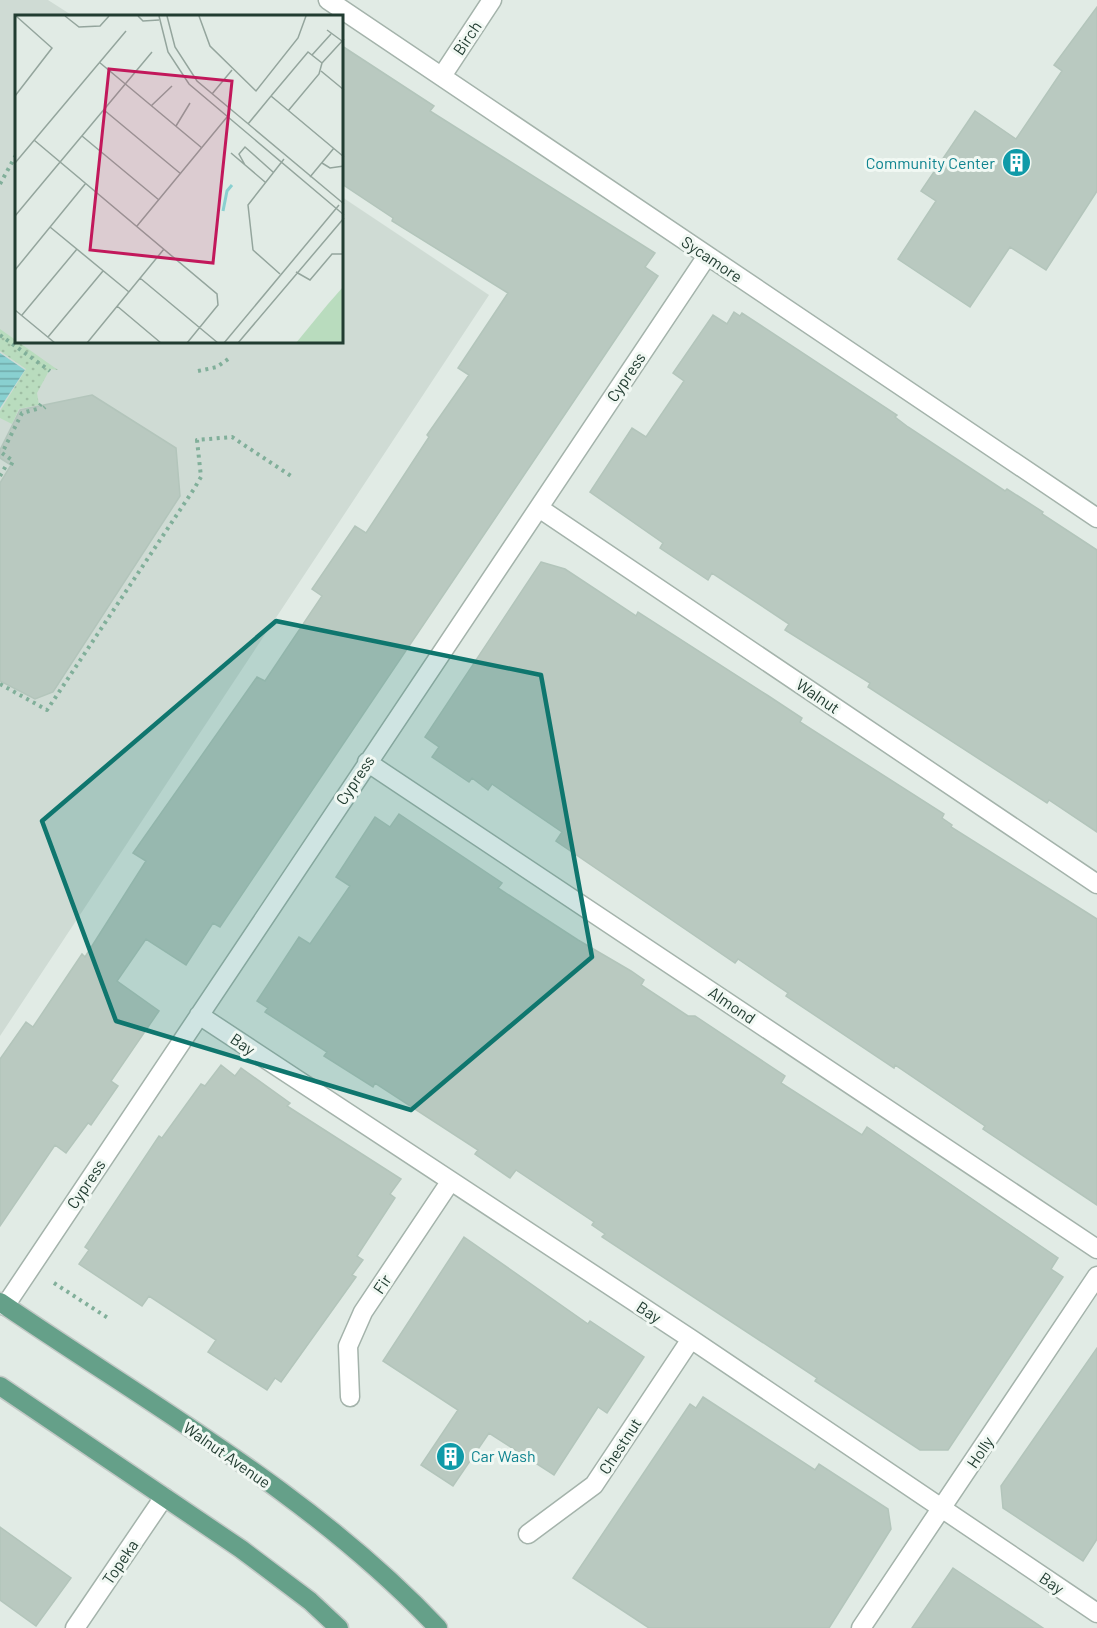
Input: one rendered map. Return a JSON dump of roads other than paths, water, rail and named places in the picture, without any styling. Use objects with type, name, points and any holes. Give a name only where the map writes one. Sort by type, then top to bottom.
[{"type":"main road","name":"Walnut Avenue","points":[[2,1304],[240,1463],[309,1513],[373,1564],[438,1628]]},
{"type":"main road","points":[[0,1386],[241,1549],[310,1601],[339,1628]]},
{"type":"street","name":"Sycamore","points":[[328,0],[1097,518]]},
{"type":"street","name":"Birch","points":[[442,76],[492,0]]},
{"type":"street","name":"Cypress","points":[[2,1304],[41,1251],[707,256]]},
{"type":"street","name":"Walnut","points":[[539,508],[1097,884]]},
{"type":"street","name":"Almond","points":[[367,762],[1097,1249]]},
{"type":"street","name":"Bay","points":[[199,1015],[691,1339],[1097,1613]]},
{"type":"street","name":"Fir","points":[[350,1397],[348,1346],[363,1312],[450,1182]]},
{"type":"street","name":"Holly","points":[[861,1628],[1097,1276]]},
{"type":"street","name":"Chestnut","points":[[528,1534],[594,1485],[691,1339]]},
{"type":"street","name":"Topeka","points":[[75,1628],[164,1497]]},
{"type":"water","points":[[0,353],[25,370],[0,408]]},
{"type":"place","name":"Community Center","points":[[1016,163]]},
{"type":"place","name":"Car Wash","points":[[450,1456]]}]
